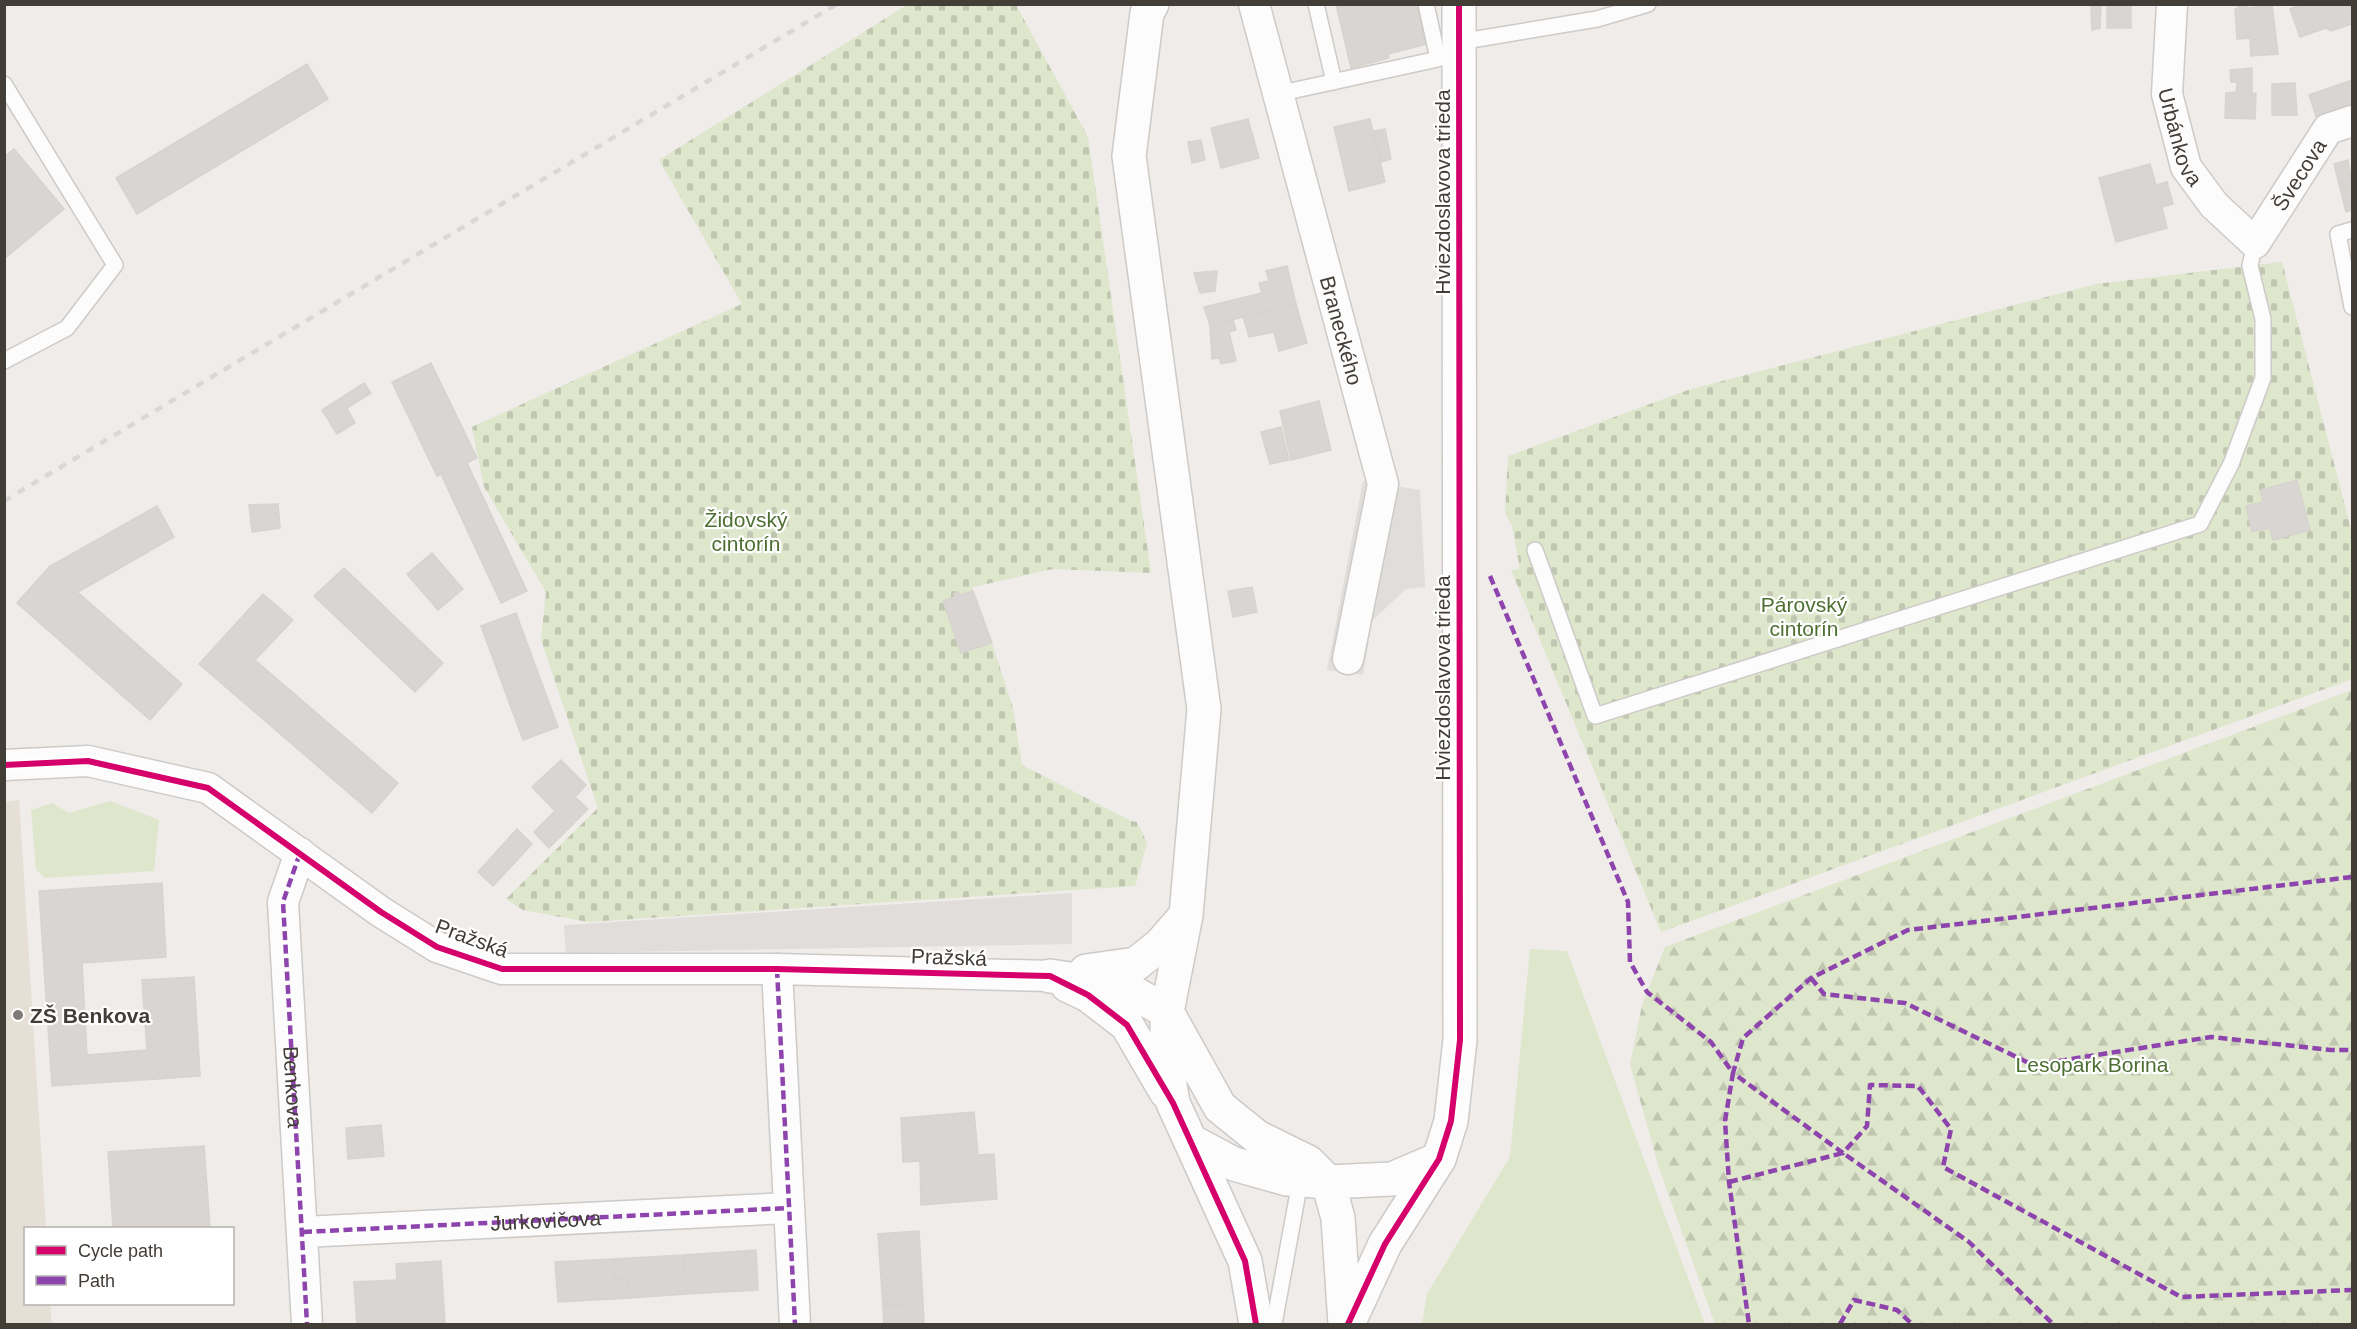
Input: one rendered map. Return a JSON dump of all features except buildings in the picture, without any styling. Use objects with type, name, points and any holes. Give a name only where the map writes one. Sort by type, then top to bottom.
[{"type":"street","name":"Braneckého","points":[[1254,4],[1383,484],[1348,659]]},
{"type":"street","name":"Hviezdoslavova trieda","points":[[1346,1324],[1384,1244],[1439,1159],[1451,1121],[1460,1040],[1459,4]]},
{"type":"street","name":"Urbánkova","points":[[2172,4],[2167,94],[2186,167],[2214,205],[2255,243]]},
{"type":"street","points":[[1150,7],[1129,156],[1204,709],[1186,915],[1167,1012],[1167,1065],[1173,1103]]},
{"type":"street","name":"Švecova","points":[[2255,243],[2328,129],[2352,121]]},
{"type":"street","name":"Pražská","points":[[4,765],[88,761],[208,788],[381,912],[437,947],[502,969],[777,969],[1050,976]]},
{"type":"street","name":"Benkova","points":[[300,853],[283,902],[307,1324]]},
{"type":"street","points":[[1050,976],[1136,964],[1160,945],[1186,915]]},
{"type":"street","points":[[777,969],[795,1324]]},
{"type":"street","points":[[1050,976],[1124,987],[1167,1012],[1220,1107],[1257,1137],[1308,1162],[1328,1182],[1338,1218],[1346,1324]]},
{"type":"street","points":[[1050,976],[1088,995],[1127,1025],[1173,1103],[1245,1262],[1256,1324]]},
{"type":"street","points":[[1191,1141],[1234,1164],[1287,1179],[1328,1182],[1392,1179],[1439,1159]]},
{"type":"street","name":"Jurkovičova","points":[[303,1232],[788,1208]]},
{"type":"lane","points":[[1316,4],[1334,82]]},
{"type":"lane","points":[[1277,94],[1438,59],[1426,4]]},
{"type":"lane","points":[[1459,42],[1598,19],[1648,4]]},
{"type":"lane","points":[[4,84],[115,265],[67,328],[4,361]]},
{"type":"lane","points":[[2352,230],[2338,234],[2352,307]]},
{"type":"lane","points":[[1535,550],[1594,716],[2200,524],[2231,464],[2263,378],[2262,319],[2250,266],[2255,243]]},
{"type":"lane","points":[[1274,1324],[1297,1198]]},
{"type":"shaded area","points":[[1363,481],[1420,490],[1425,587],[1406,589],[1372,621],[1363,675],[1327,670]]},
{"type":"shaded area","name":"ZŠ Benkova","points":[[19,800],[46,1227],[24,1227],[24,1305],[50,1305],[52,1324],[5,1324],[4,802]]},
{"type":"shaded area","points":[[1072,893],[1072,944],[566,953],[564,925]]},
{"type":"green space","name":"Židovský cintorín","points":[[907,5],[1016,5],[1088,137],[1151,573],[1053,569],[973,587],[973,591],[960,595],[958,592],[955,597],[943,602],[961,653],[992,643],[1013,708],[1022,765],[1137,822],[1147,843],[1135,886],[588,922],[523,910],[506,899],[598,808],[541,640],[546,592],[484,487],[472,427],[742,304],[659,160]]},
{"type":"green space","name":"Párovský cintorín","points":[[2282,262],[2352,533],[2352,679],[1661,932],[1511,570],[1520,569],[1512,526],[1505,513],[1508,456],[1688,390],[2096,284]]},
{"type":"green space","name":"Lesopark Borina","points":[[2352,690],[2352,1324],[1715,1324],[1659,1168],[1630,1064],[1642,1005],[1665,947]]},
{"type":"green space","points":[[110,801],[159,820],[154,871],[45,878],[36,869],[31,810],[52,803],[69,813]]},
{"type":"green space","points":[[1530,949],[1567,951],[1705,1324],[1422,1324],[1427,1294],[1510,1157]]},
{"type":"railway","points":[[4,501],[837,4]]},
{"type":"marked path","points":[[1490,576],[1628,902],[1630,962],[1647,992],[1711,1042],[1733,1073],[1725,1121],[1729,1182],[1749,1324]]},
{"type":"marked path","points":[[300,853],[283,902],[307,1324]]},
{"type":"marked path","points":[[2352,877],[1908,930],[1811,978],[1743,1038],[1733,1073],[1843,1153],[1867,1126],[1870,1085],[1918,1086],[1951,1129],[1943,1167],[2181,1297],[2352,1290]]},
{"type":"marked path","points":[[777,969],[795,1324]]},
{"type":"marked path","points":[[1811,978],[1824,994],[1905,1003],[2033,1065],[2211,1037],[2331,1050],[2352,1050]]},
{"type":"marked path","points":[[1729,1182],[1843,1153],[1969,1242],[2053,1324]]},
{"type":"marked path","points":[[303,1232],[788,1208]]},
{"type":"marked path","points":[[1840,1324],[1854,1300],[1897,1310],[1912,1324]]},
{"type":"cycle path","points":[[1348,1324],[1385,1244],[1439,1159],[1451,1121],[1460,1040],[1459,4]]},
{"type":"cycle path","points":[[4,765],[88,761],[208,788],[381,912],[437,947],[502,969],[777,969],[1050,976],[1088,995],[1127,1025],[1173,1103],[1245,1261],[1256,1324]]},
{"type":"place","name":"ZŠ Benkova","points":[[18,1015]]}]
